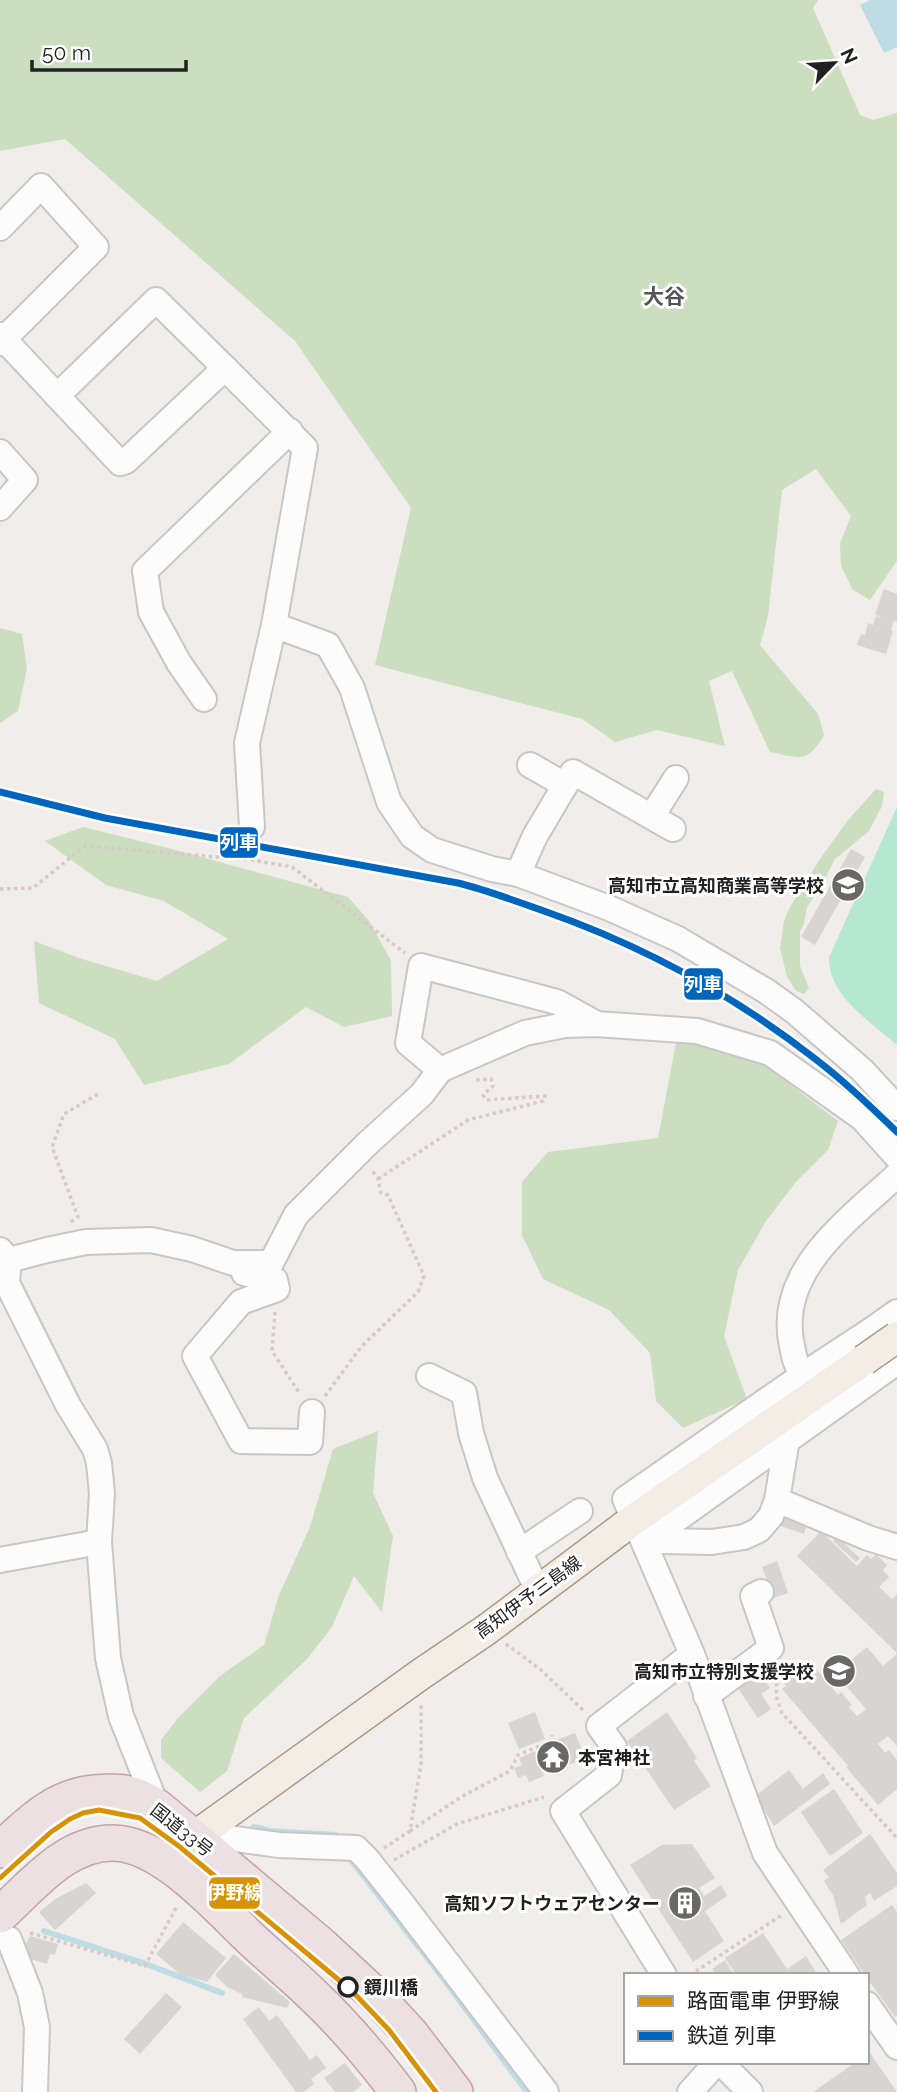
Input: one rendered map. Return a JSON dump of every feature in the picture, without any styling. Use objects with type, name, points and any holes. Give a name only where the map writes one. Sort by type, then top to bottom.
[{"type":"highway","name":"国道33号","points":[[0,1850],[36,1816],[60,1801],[81,1794],[108,1791],[136,1796],[157,1807],[375,1994],[410,2033],[455,2092]]},
{"type":"highway","name":"国道33号","points":[[5,1927],[64,1857],[83,1848],[113,1843],[136,1847],[162,1860],[217,1904],[317,1999],[362,2046],[385,2087]]},
{"type":"main road","name":"高知伊予三島線","points":[[162,1860],[202,1844],[421,1674],[538,1591],[641,1530],[864,1360],[885,1333]]},
{"type":"street","points":[[0,228],[41,186],[96,247],[1,339],[120,463],[126,461],[225,368]]},
{"type":"street","points":[[57,396],[156,300],[305,448],[274,625],[247,743],[252,828]]},
{"type":"street","points":[[204,699],[179,663],[151,612],[145,571],[290,431]]},
{"type":"street","points":[[0,452],[25,480],[0,508]]},
{"type":"street","points":[[274,625],[327,645],[352,688],[389,802],[412,836],[432,850],[492,869],[518,874],[609,908],[678,939],[766,991],[794,1011],[862,1070],[897,1108]]},
{"type":"street","points":[[530,765],[565,785]]},
{"type":"street","points":[[518,874],[535,836],[573,772],[663,822],[676,778]]},
{"type":"street","points":[[435,1077],[408,1043],[421,966],[557,1002],[596,1024]]},
{"type":"street","points":[[157,1807],[125,1727],[108,1658],[99,1542],[102,1479],[97,1456],[68,1405],[8,1283],[5,1255],[86,1242],[150,1240],[233,1263],[271,1263],[296,1215],[359,1151],[422,1094],[435,1077],[525,1033],[565,1025],[596,1024],[697,1031],[770,1053],[862,1118],[897,1157]]},
{"type":"street","points":[[803,1376],[796,1366],[790,1336],[789,1312],[796,1286],[817,1251],[897,1175]]},
{"type":"street","points":[[175,1245],[186,1260],[275,1280],[277,1289],[241,1302],[195,1356],[241,1441],[310,1442],[312,1412]]},
{"type":"street","points":[[0,1306],[8,1317],[36,1340]]},
{"type":"street","points":[[846,1973],[765,1853],[692,1654],[641,1530],[625,1499],[803,1376],[885,1333],[897,1312]]},
{"type":"street","points":[[641,1530],[787,1440],[897,1362],[885,1333]]},
{"type":"street","points":[[429,1376],[464,1393],[471,1433],[485,1478],[538,1591]]},
{"type":"street","points":[[641,1530],[661,1541],[712,1542],[744,1537],[759,1530],[771,1516],[777,1500],[787,1440]]},
{"type":"street","points":[[777,1500],[867,1538],[897,1547]]},
{"type":"street","points":[[519,1552],[580,1511]]},
{"type":"street","points":[[0,1560],[99,1542]]},
{"type":"street","points":[[706,1696],[771,1648],[752,1596],[761,1592]]},
{"type":"street","points":[[663,1973],[563,1811],[609,1775],[614,1747],[599,1726],[692,1654]]},
{"type":"street","points":[[202,1844],[218,1843],[229,1838],[279,1845],[356,1848],[546,2092]]},
{"type":"street","points":[[5,1927],[30,1993],[37,2027],[35,2092]]},
{"type":"street","points":[[869,2007],[897,2047]]},
{"type":"street","points":[[690,2092],[717,2064]]},
{"type":"street","points":[[721,2064],[750,2092]]},
{"type":"path","points":[[0,889],[33,888],[85,846],[252,860],[292,867],[421,966]]},
{"type":"path","points":[[378,1179],[468,1120],[542,1101],[545,1096],[487,1100],[483,1095],[494,1086],[491,1079],[435,1077]]},
{"type":"path","points":[[47,1250],[61,1229],[78,1217],[52,1147],[64,1114],[100,1093]]},
{"type":"path","points":[[277,1289],[272,1350],[312,1412],[361,1347],[418,1293],[424,1276],[388,1195],[381,1193],[378,1179],[359,1151]]},
{"type":"path","points":[[486,1630],[540,1670],[599,1726]]},
{"type":"path","points":[[779,1658],[776,1696],[782,1713],[897,1838]]},
{"type":"path","points":[[410,1831],[421,1764],[421,1674]]},
{"type":"path","points":[[371,1865],[410,1831],[461,1797],[510,1771],[519,1755],[551,1741],[552,1735]]},
{"type":"path","points":[[371,1865],[457,1824],[545,1797],[563,1811]]},
{"type":"path","points":[[5,1927],[145,1966],[189,1882]]},
{"type":"path","points":[[693,1973],[798,1904]]},
{"type":"green space","points":[[0,0],[818,0],[813,8],[860,115],[873,120],[897,113],[897,561],[870,600],[853,590],[841,566],[840,543],[851,516],[816,469],[782,490],[768,616],[760,645],[818,714],[824,735],[813,751],[802,757],[770,752],[732,671],[709,681],[725,746],[657,730],[615,742],[582,719],[375,665],[411,508],[295,341],[65,139],[0,151]]},
{"type":"green space","points":[[0,628],[22,634],[27,669],[18,711],[0,723]]},
{"type":"green space","points":[[876,789],[884,792],[882,806],[869,831],[835,859],[807,907],[800,931],[800,966],[809,988],[804,994],[796,991],[787,977],[780,948],[784,921],[822,856],[849,819]]},
{"type":"green space","points":[[897,807],[897,1045],[863,1017],[843,996],[835,984],[829,957]]},
{"type":"green space","points":[[83,827],[348,897],[370,922],[391,961],[392,1016],[344,1027],[306,1007],[229,1064],[144,1085],[115,1039],[39,1003],[34,941],[82,959],[157,981],[228,939],[164,901],[106,885],[45,841]]},
{"type":"green space","points":[[735,1038],[770,1053],[784,1080],[838,1121],[828,1150],[796,1182],[766,1221],[738,1270],[724,1336],[747,1399],[683,1428],[656,1401],[650,1353],[609,1310],[543,1279],[522,1235],[522,1182],[548,1152],[658,1138],[676,1043]]},
{"type":"green space","points":[[378,1431],[373,1493],[393,1536],[382,1612],[354,1576],[332,1627],[307,1659],[244,1718],[227,1771],[200,1792],[161,1758],[161,1740],[178,1718],[220,1676],[264,1645],[279,1595],[310,1527],[333,1449]]},
{"type":"water","points":[[870,0],[897,0],[897,47],[884,53],[860,5]]},
{"type":"building","points":[[884,589],[897,594],[897,622],[894,621],[886,654],[857,645],[861,634],[865,635],[868,623],[873,625],[876,616],[883,618],[875,614]]},
{"type":"building","points":[[851,849],[865,857],[815,945],[801,937]]},
{"type":"building","points":[[783,1511],[808,1519],[804,1534],[778,1525]]},
{"type":"building","points":[[821,1531],[857,1566],[867,1555],[871,1559],[876,1554],[887,1565],[883,1570],[889,1577],[879,1587],[892,1599],[897,1594],[897,1653],[797,1556]]},
{"type":"building","points":[[837,1537],[860,1558],[856,1562],[833,1541]]},
{"type":"building","points":[[777,1561],[788,1593],[773,1598],[762,1567]]},
{"type":"building","points":[[867,1647],[883,1666],[897,1654],[897,1746],[888,1736],[878,1744],[885,1753],[889,1750],[897,1760],[897,1789],[878,1805],[782,1689],[786,1686],[784,1683],[800,1668],[803,1672],[812,1664],[838,1695],[841,1692],[857,1716],[866,1709],[835,1673]]},
{"type":"building","points":[[759,1672],[770,1688],[761,1694],[771,1709],[758,1718],[737,1687]]},
{"type":"building","points":[[535,1712],[545,1739],[519,1749],[508,1723]]},
{"type":"building","points":[[667,1712],[697,1758],[694,1761],[711,1786],[674,1810],[627,1741]]},
{"type":"building","name":"本宮神社","points":[[575,1733],[585,1758],[564,1767],[561,1761],[541,1769],[544,1776],[529,1782],[526,1775],[518,1778],[514,1768],[522,1765],[519,1758],[535,1751],[537,1756],[557,1748],[554,1741]]},
{"type":"building","points":[[789,1770],[803,1789],[823,1773],[830,1784],[774,1826],[755,1796]]},
{"type":"building","points":[[834,1789],[863,1833],[830,1856],[801,1812]]},
{"type":"building","points":[[870,1834],[897,1873],[897,1886],[874,1901],[870,1893],[865,1897],[867,1905],[841,1924],[833,1895],[824,1881],[829,1877],[823,1870]]},
{"type":"building","name":"高知ソフトウェアセンター","points":[[692,1844],[715,1878],[699,1888],[704,1896],[721,1885],[727,1896],[705,1911],[724,1941],[693,1962],[630,1865],[662,1845]]},
{"type":"building","points":[[86,1883],[96,1893],[55,1930],[39,1912],[57,1898]]},
{"type":"building","points":[[892,1905],[897,1912],[895,2017],[869,1981],[869,1973],[864,1973],[841,1940]]},
{"type":"building","points":[[183,1922],[226,1958],[207,1982],[180,1974],[156,1954]]},
{"type":"building","points":[[763,1933],[787,1969],[806,1956],[817,1973],[735,1973],[725,1958]]},
{"type":"building","points":[[30,1936],[58,1944],[55,1955],[50,1954],[47,1964],[24,1957],[23,1949]]},
{"type":"building","points":[[234,1954],[290,2002],[287,2008],[242,1997],[242,1994],[227,1987],[215,1975]]},
{"type":"building","points":[[725,1960],[733,1973],[715,1973],[712,1969]]},
{"type":"building","points":[[166,1993],[182,2007],[140,2054],[124,2039]]},
{"type":"building","points":[[259,2007],[269,2021],[277,2015],[310,2060],[317,2055],[326,2068],[311,2079],[314,2084],[304,2092],[296,2092],[243,2019]]},
{"type":"building","points":[[869,2054],[897,2092],[813,2092],[853,2064],[869,2064]]},
{"type":"building","points":[[345,2063],[362,2085],[353,2092],[335,2092],[324,2078]]},
{"type":"waterway","points":[[254,1827],[270,1831],[335,1835]]},
{"type":"waterway","points":[[351,1860],[527,2092]]},
{"type":"waterway","points":[[44,1931],[146,1964],[222,1993]]},
{"type":"tram line","name":"伊野線","points":[[0,1878],[51,1832],[83,1813],[99,1810],[140,1818],[180,1847],[352,1991],[389,2030],[436,2092]]},
{"type":"rail line","name":"列車","points":[[0,792],[105,818],[458,883],[580,924],[685,973],[751,1013],[825,1066],[897,1132]]},
{"type":"place","name":"高知市立高知商業高等学校","points":[[848,885]]},
{"type":"place","name":"高知市立特別支援学校","points":[[839,1671]]},
{"type":"place","name":"本宮神社","points":[[553,1757]]},
{"type":"place","name":"高知ソフトウェアセンター","points":[[685,1903]]},
{"type":"place","name":"鏡川橋","points":[[348,1987]]},
{"type":"district","name":"大谷","points":[[664,296]]}]
